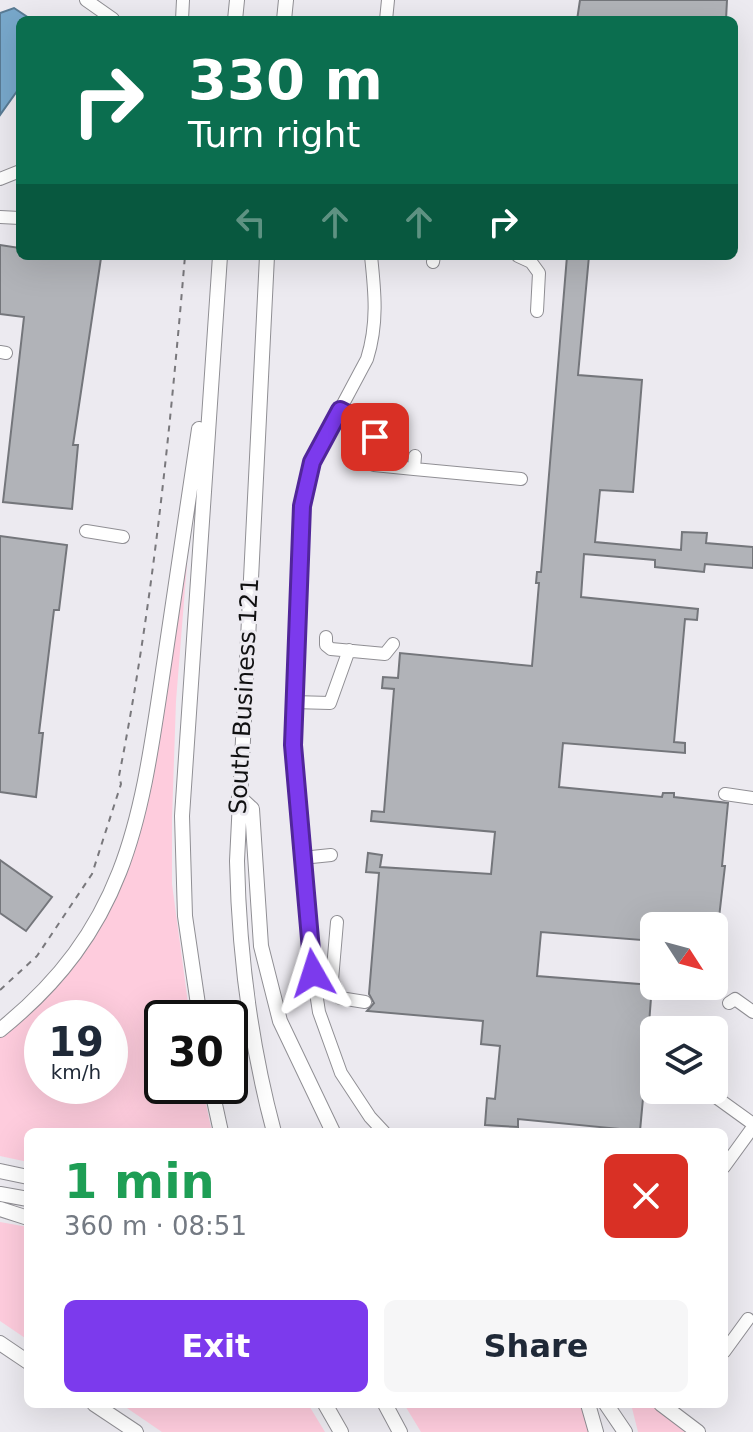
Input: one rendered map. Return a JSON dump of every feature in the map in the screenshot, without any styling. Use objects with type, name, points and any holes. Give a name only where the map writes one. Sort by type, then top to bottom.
[{"type":"main road","points":[[197,1000],[185,916],[182,816],[220,260]]},
{"type":"main road","name":"South Business 121","points":[[267,260],[239,797],[238,922],[259,1075],[273,1128]]},
{"type":"main road","points":[[0,1030],[53,981],[85,941],[103,913],[133,839],[153,738],[209,342],[215,331]]},
{"type":"main road","points":[[239,797],[252,809],[261,946],[280,1021],[331,1128]]},
{"type":"main road","points":[[215,1104],[220,1128]]},
{"type":"main road","points":[[0,1171],[24,1176]]},
{"type":"main road","points":[[0,1194],[24,1198]]},
{"type":"main road","points":[[3,1212],[24,1217]]},
{"type":"main road","points":[[0,1343],[24,1359]]},
{"type":"main road","points":[[100,1408],[136,1432]]},
{"type":"main road","points":[[326,1408],[341,1432]]},
{"type":"main road","points":[[387,1408],[400,1432]]},
{"type":"main road","points":[[589,1408],[596,1432]]},
{"type":"main road","points":[[609,1408],[625,1432]]},
{"type":"main road","points":[[619,1408],[625,1432]]},
{"type":"main road","points":[[666,1408],[698,1432]]},
{"type":"street","points":[[86,0],[109,16]]},
{"type":"street","points":[[371,260],[376,304],[372,341],[312,462],[304,490],[293,702],[302,858],[316,992],[327,1041],[359,1102],[381,1128]]},
{"type":"street","points":[[527,260],[539,273],[537,311]]},
{"type":"street","points":[[340,410],[371,430],[375,437],[374,465],[414,462],[521,479]]},
{"type":"street","points":[[86,531],[123,537]]},
{"type":"street","points":[[326,637],[328,647],[385,654],[393,644]]},
{"type":"street","points":[[293,702],[330,703],[349,650]]},
{"type":"street","points":[[725,794],[753,798]]},
{"type":"street","points":[[302,858],[331,855]]},
{"type":"street","points":[[337,922],[333,988],[340,998],[365,1002]]},
{"type":"street","points":[[729,1003],[735,999],[753,1012]]},
{"type":"street","points":[[724,1104],[753,1126],[728,1161]]},
{"type":"street","points":[[728,1346],[748,1319]]},
{"type":"path","points":[[0,990],[37,956],[92,874],[115,795],[120,788],[119,776],[138,674],[165,481],[185,260]]},
{"type":"shaded area","points":[[181,564],[187,564],[176,701],[172,884],[188,1000],[144,1000],[144,1104],[206,1104],[211,1128],[24,1128],[24,1161],[0,1156],[0,1036],[24,1016],[24,1104],[128,1104],[128,1000],[42,1000],[73,965],[121,882]]},
{"type":"shaded area","points":[[0,1222],[24,1226],[24,1337],[0,1321]]},
{"type":"shaded area","points":[[127,1408],[310,1408],[325,1432],[162,1432]]},
{"type":"shaded area","points":[[406,1408],[583,1408],[588,1432],[421,1432]]},
{"type":"shaded area","points":[[632,1408],[657,1408],[685,1432],[638,1432]]},
{"type":"water","points":[[14,8],[26,16],[16,16],[16,93],[0,115],[0,13]]},
{"type":"building","points":[[580,0],[727,0],[726,16],[578,16]]},
{"type":"building","points":[[0,245],[16,247],[16,260],[101,260],[73,445],[78,445],[72,509],[3,502],[24,317],[0,314]]},
{"type":"building","points":[[567,260],[589,260],[578,375],[642,380],[633,492],[600,490],[595,542],[681,550],[682,532],[707,533],[706,543],[753,547],[753,568],[705,564],[704,572],[655,567],[655,560],[584,554],[581,597],[698,609],[697,620],[685,619],[674,742],[685,743],[685,753],[563,743],[559,787],[662,797],[663,793],[674,793],[674,797],[728,803],[720,912],[640,912],[640,940],[541,932],[537,976],[640,984],[640,1000],[651,1000],[650,1016],[640,1016],[640,1128],[518,1119],[518,1127],[485,1125],[487,1098],[495,1099],[500,1046],[481,1044],[483,1021],[367,1011],[374,1003],[369,994],[379,873],[366,872],[368,853],[382,855],[380,867],[491,874],[495,832],[371,821],[372,811],[384,812],[394,689],[382,688],[383,677],[398,678],[400,653],[532,666],[539,583],[536,583],[537,572],[541,572]]},
{"type":"building","points":[[0,536],[67,545],[59,610],[54,610],[39,733],[43,733],[36,797],[0,792]]},
{"type":"building","points":[[0,860],[52,897],[26,931],[0,913]]},
{"type":"route","points":[[313,973],[293,745],[302,506],[312,462],[340,410],[364,422],[375,437]]}]
